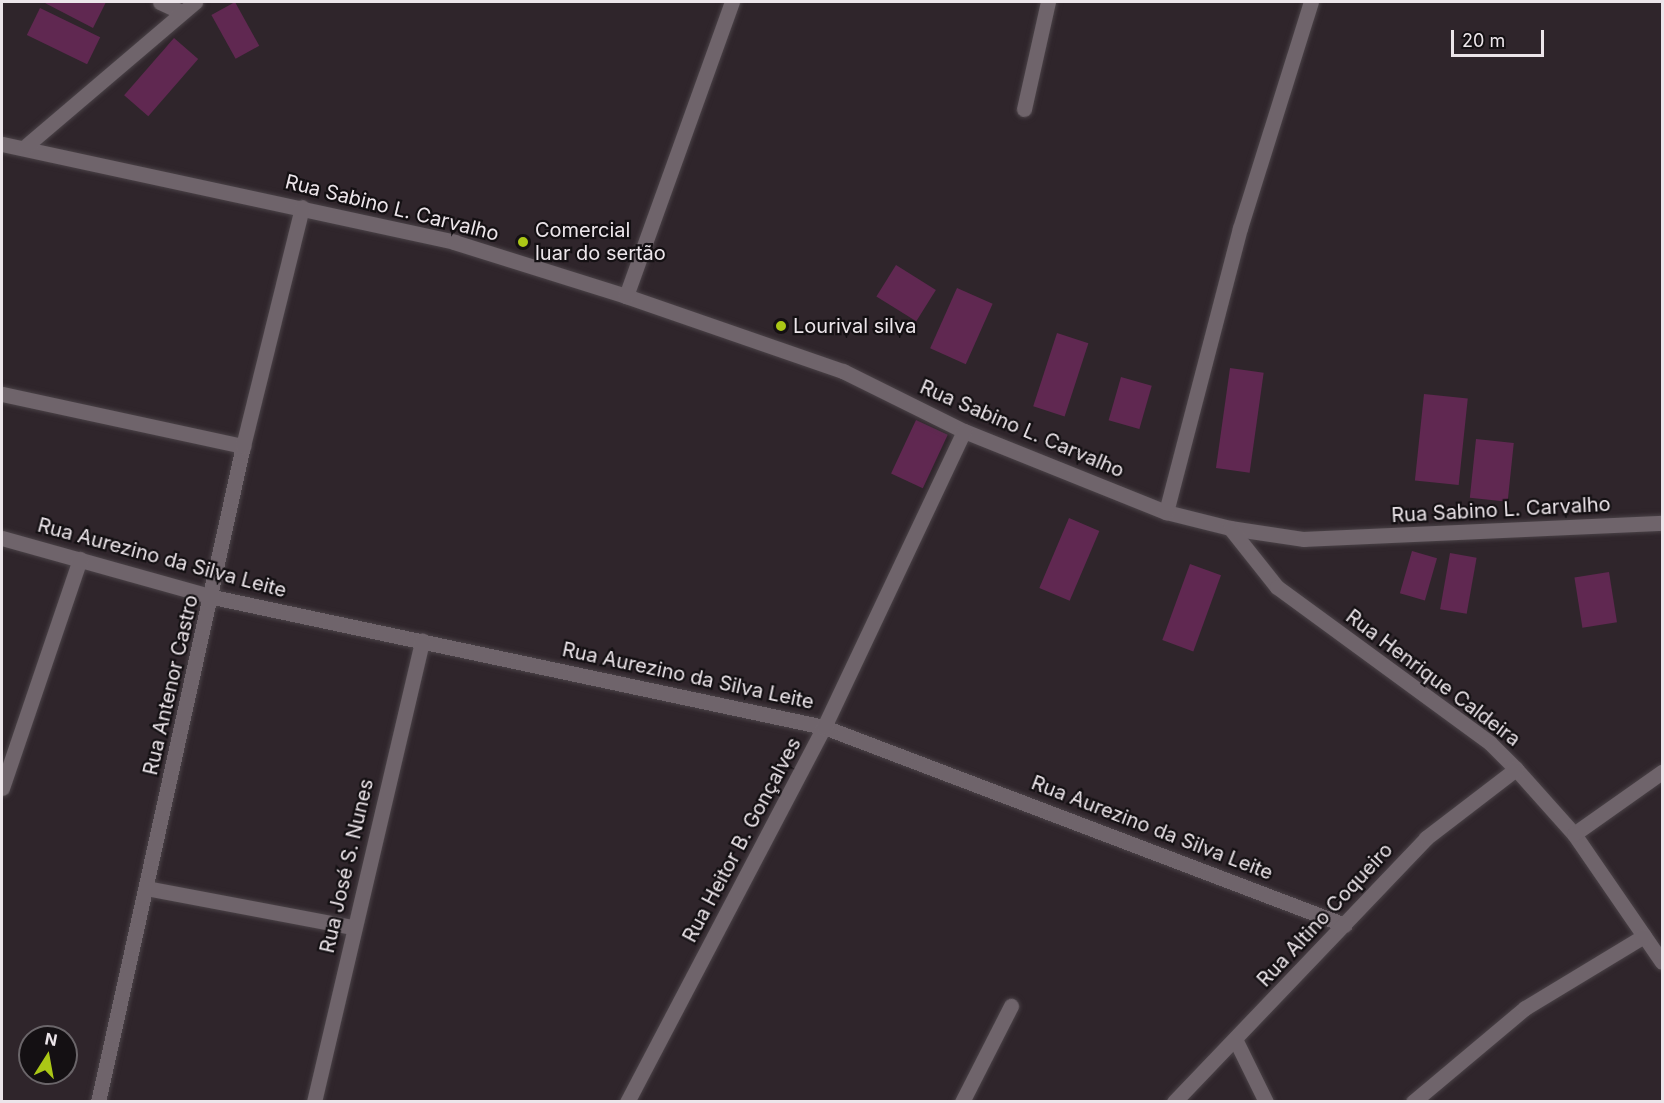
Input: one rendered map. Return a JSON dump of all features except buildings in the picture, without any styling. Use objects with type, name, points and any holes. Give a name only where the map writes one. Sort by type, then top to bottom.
[{"type":"street","points":[[160,2],[181,12]]},
{"type":"street","points":[[27,145],[195,2]]},
{"type":"street","points":[[626,296],[732,2]]},
{"type":"street","points":[[1024,109],[1048,2]]},
{"type":"street","points":[[1166,512],[1240,228],[1311,2]]},
{"type":"street","name":"Rua Sabino L. Carvalho","points":[[2,144],[27,145],[454,242],[626,296],[843,371],[964,432],[1166,512],[1230,528],[1304,539],[1662,523]]},
{"type":"street","name":"Rua Antenor Castro","points":[[98,1101],[213,597],[243,446],[302,207]]},
{"type":"street","points":[[2,394],[243,446]]},
{"type":"street","name":"Rua Heitor B. Gonçalves","points":[[627,1101],[824,728],[964,432]]},
{"type":"street","name":"Rua Henrique Caldeira","points":[[1230,528],[1277,587],[1490,743],[1516,769],[1574,834],[1662,962]]},
{"type":"street","name":"Rua Aurezino da Silva Leite","points":[[2,538],[213,597],[824,728],[1345,925]]},
{"type":"street","points":[[2,788],[80,559]]},
{"type":"street","name":"Rua José S. Nunes","points":[[314,1101],[422,640]]},
{"type":"street","name":"Rua Altino Coqueiro","points":[[1174,1101],[1236,1041],[1426,838],[1516,769]]},
{"type":"street","points":[[1574,834],[1662,772]]},
{"type":"street","points":[[146,888],[354,927]]},
{"type":"street","points":[[1413,1101],[1525,1008],[1644,936]]},
{"type":"street","points":[[962,1101],[1011,1006]]},
{"type":"street","points":[[1236,1041],[1266,1101]]},
{"type":"place","name":"Comercial luar do sertão","points":[[523,242]]},
{"type":"place","name":"Lourival silva","points":[[781,326]]}]
